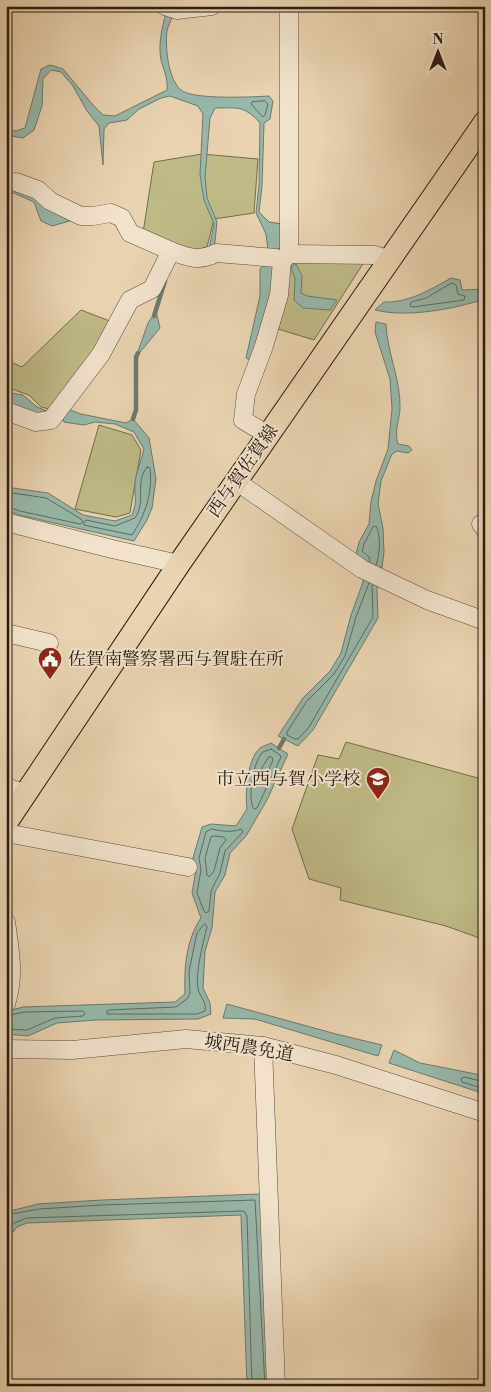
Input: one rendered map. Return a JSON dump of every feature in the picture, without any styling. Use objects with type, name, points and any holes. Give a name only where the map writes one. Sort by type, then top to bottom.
[{"type":"main road","name":"西与賀佐賀線","points":[[6,823],[16,790],[179,564],[485,122]]},
{"type":"street","points":[[165,6],[177,10],[212,6]]},
{"type":"street","points":[[268,435],[243,420],[246,394],[264,346],[279,295],[285,258],[289,6]]},
{"type":"street","points":[[16,182],[38,190],[50,201],[81,216],[111,213],[122,218],[130,233],[192,259],[207,258],[216,253],[276,258],[375,255],[390,260]]},
{"type":"street","points":[[6,411],[36,422],[51,420],[101,354],[130,300],[152,289],[170,251]]},
{"type":"street","points":[[236,480],[362,569],[427,600],[485,621]]},
{"type":"street","points":[[6,522],[179,564]]},
{"type":"street","points":[[6,633],[49,643]]},
{"type":"street","points":[[6,833],[188,867]]},
{"type":"street","points":[[6,922],[12,971],[11,989],[6,1004]]},
{"type":"street","name":"城西農免道","points":[[6,1049],[72,1050],[186,1039],[263,1046],[336,1065],[485,1113]]},
{"type":"street","points":[[263,1046],[276,1386]]},
{"type":"shaded area","points":[[202,154],[258,159],[254,213],[214,219],[207,247],[193,253],[143,233],[154,162]]},
{"type":"shaded area","points":[[291,259],[366,259],[314,340],[278,329]]},
{"type":"shaded area","points":[[81,310],[115,323],[54,410],[41,407],[29,395],[6,387],[6,360],[22,367]]},
{"type":"shaded area","points":[[99,425],[132,435],[141,450],[130,513],[116,517],[75,509]]},
{"type":"shaded area","points":[[346,742],[485,780],[485,940],[446,926],[340,900],[341,888],[309,879],[292,829],[318,755],[339,759]]},
{"type":"water","points":[[166,13],[172,17],[167,31],[168,62],[173,78],[181,90],[210,97],[269,96],[273,101],[270,119],[264,123],[262,186],[259,212],[269,222],[282,224],[283,246],[276,251],[268,250],[266,234],[256,213],[259,184],[260,123],[245,110],[215,108],[210,118],[205,177],[207,198],[217,222],[214,251],[209,249],[214,224],[204,200],[200,175],[203,114],[198,106],[170,96],[161,98],[139,109],[127,120],[109,123],[104,129],[103,165],[99,126],[87,111],[73,86],[61,72],[51,70],[43,79],[42,106],[34,130],[23,138],[6,135],[6,129],[16,131],[25,128],[41,69],[50,65],[63,69],[103,115],[115,116],[167,90],[160,48]]},
{"type":"water","points":[[6,187],[37,198],[73,220],[52,226],[41,221],[34,202],[14,193],[6,193]]},
{"type":"water","points":[[266,262],[276,270],[275,291],[254,362],[246,358],[260,296],[260,269]]},
{"type":"water","points":[[296,264],[302,276],[301,293],[307,296],[337,300],[330,310],[303,308],[294,300],[295,279],[291,267]]},
{"type":"water","points":[[451,278],[460,280],[462,290],[485,289],[485,299],[459,306],[416,313],[375,310],[384,302],[410,298]]},
{"type":"water","points":[[156,311],[160,328],[136,357],[148,323]]},
{"type":"water","points":[[376,322],[386,324],[400,398],[397,431],[398,444],[409,446],[412,450],[408,453],[397,451],[392,454],[381,481],[378,504],[383,528],[384,552],[377,590],[378,618],[313,730],[298,746],[278,736],[303,698],[330,671],[341,653],[351,615],[363,582],[365,560],[356,555],[359,542],[369,524],[371,502],[376,481],[388,449],[392,409],[390,379],[375,332]]},
{"type":"water","points":[[6,392],[23,395],[37,407],[49,412],[45,418],[6,407]]},
{"type":"water","points":[[67,409],[81,414],[126,423],[133,419],[149,438],[156,479],[152,508],[134,541],[19,515],[6,510],[6,487],[48,493],[83,515],[115,521],[132,515],[135,502],[135,480],[144,449],[134,432],[115,424],[95,422],[84,425],[64,422],[62,416]]},
{"type":"water","points":[[271,743],[288,754],[267,800],[246,836],[230,853],[225,875],[215,892],[212,928],[205,951],[203,988],[210,1003],[211,1014],[198,1019],[96,1020],[57,1023],[28,1036],[6,1034],[6,1014],[8,1011],[23,1007],[175,1002],[185,994],[187,954],[192,936],[201,918],[192,893],[196,870],[193,858],[202,827],[211,824],[236,826],[247,809],[246,795],[252,760],[260,748]]},
{"type":"water","points":[[227,1004],[382,1045],[378,1056],[255,1019],[223,1018]]},
{"type":"water","points":[[394,1050],[420,1063],[481,1075],[485,1078],[485,1094],[389,1063]]},
{"type":"water","points":[[260,1194],[270,1386],[247,1386],[241,1215],[27,1223],[17,1227],[6,1241],[6,1212],[38,1204]]},
{"type":"water","points":[[284,1380],[429,1386],[284,1386]]},
{"type":"waterway","points":[[154,316],[165,281]]},
{"type":"waterway","points":[[133,419],[136,410],[136,357],[138,353]]},
{"type":"waterway","points":[[279,748],[284,739]]},
{"type":"place","name":"佐賀南警察署西与賀駐在所","points":[[50,680]]},
{"type":"place","name":"市立西与賀小学校","points":[[378,800]]}]
